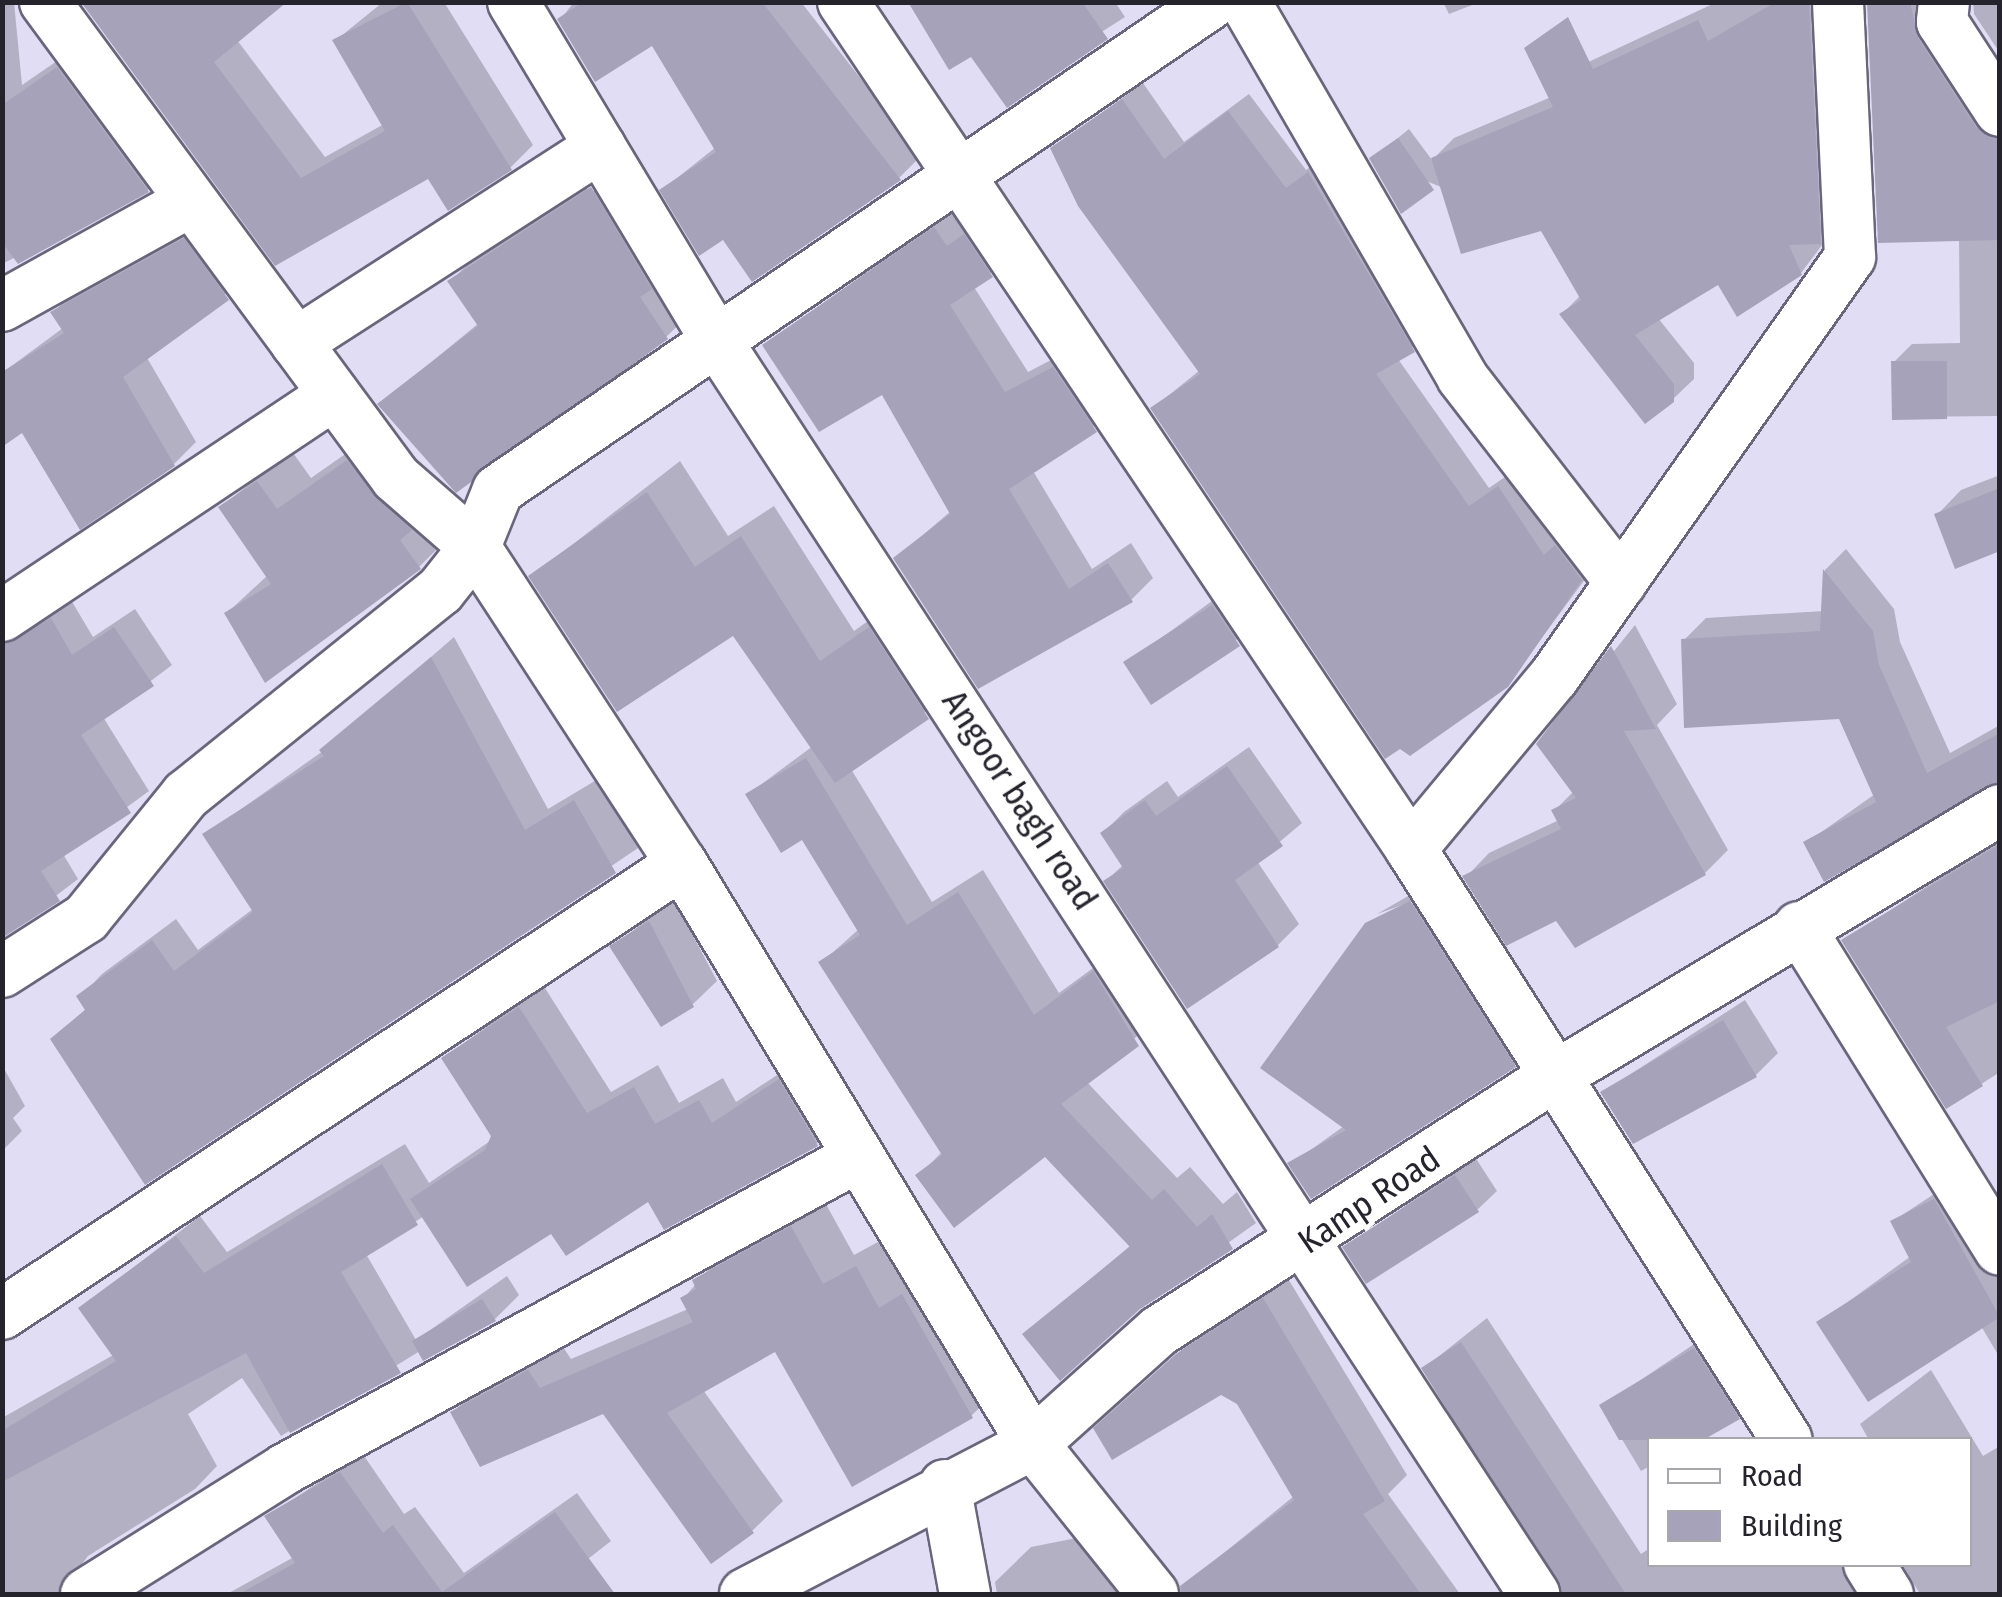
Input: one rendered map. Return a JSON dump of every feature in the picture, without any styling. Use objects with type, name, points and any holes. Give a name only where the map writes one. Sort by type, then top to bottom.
[{"type":"street","points":[[46,2],[186,204],[396,478],[475,547],[682,864],[854,1160],[1033,1444],[1153,1594]]},
{"type":"street","name":"Angoor bagh road","points":[[513,2],[718,343],[1308,1242],[1534,1594]]},
{"type":"street","points":[[843,2],[1411,849],[1552,1078],[1785,1437]]},
{"type":"street","points":[[2,972],[86,918],[186,795],[440,592],[475,547],[498,490],[960,180],[1213,2]]},
{"type":"street","points":[[1245,2],[1462,377],[1622,584]]},
{"type":"street","points":[[1411,849],[1622,584],[1850,257],[1838,2]]},
{"type":"street","points":[[1944,2],[1942,22],[2000,111]]},
{"type":"street","points":[[296,343],[600,147]]},
{"type":"street","points":[[2,306],[186,204]]},
{"type":"street","points":[[2,616],[334,395]]},
{"type":"street","name":"Kamp Road","points":[[744,1594],[945,1486],[1033,1444],[1159,1331],[1308,1242],[1552,1078],[2000,810]]},
{"type":"street","points":[[2,1314],[682,864]]},
{"type":"street","points":[[1799,927],[2000,1250]]},
{"type":"street","points":[[86,1594],[285,1470],[854,1160]]},
{"type":"street","points":[[945,1486],[964,1594]]},
{"type":"street","points":[[1871,1567],[1888,1594]]},
{"type":"building","points":[[81,2],[287,2],[214,62],[301,178],[385,131],[332,40],[407,2],[512,170],[448,211],[428,179],[275,266]]},
{"type":"building","points":[[583,2],[762,2],[901,180],[752,282],[723,240],[699,256],[659,190],[716,152],[652,46],[595,82],[557,19]]},
{"type":"building","points":[[908,2],[1082,2],[1108,39],[1007,108],[971,57],[949,70]]},
{"type":"building","points":[[1776,2],[1809,2],[1821,244],[1789,245],[1802,275],[1737,317],[1718,285],[1635,335],[1674,384],[1674,402],[1645,424],[1559,314],[1581,300],[1541,231],[1461,254],[1431,158],[1553,107],[1524,48],[1568,17],[1593,69],[1698,20],[1708,41]]},
{"type":"building","points":[[1867,2],[1910,2],[1918,38],[1976,127],[2000,139],[2000,240],[1878,243]]},
{"type":"building","points":[[57,67],[149,192],[18,264],[2,242],[2,105]]},
{"type":"building","points":[[1122,99],[1164,159],[1228,111],[1286,188],[1308,172],[1415,352],[1376,374],[1469,506],[1498,486],[1544,555],[1555,545],[1582,580],[1508,687],[1410,756],[1400,749],[1385,759],[1150,408],[1200,374],[1078,206],[1050,148]]},
{"type":"building","points":[[1398,138],[1434,190],[1401,214],[1369,158]]},
{"type":"building","points":[[591,187],[652,289],[640,297],[668,339],[456,493],[377,404],[478,326],[447,281]]},
{"type":"building","points":[[934,227],[947,246],[964,234],[993,277],[950,305],[1005,392],[1053,367],[1097,432],[1009,489],[1069,589],[1108,563],[1133,602],[978,689],[893,558],[950,514],[882,395],[819,432],[762,345]]},
{"type":"building","points":[[184,238],[229,300],[123,377],[175,466],[80,530],[22,433],[2,447],[2,372],[64,333],[50,312]]},
{"type":"building","points":[[1891,361],[1947,361],[1947,419],[1892,420]]},
{"type":"building","points":[[347,460],[412,530],[400,540],[421,569],[265,683],[224,613],[271,584],[218,507],[257,481],[277,509]]},
{"type":"building","points":[[2000,488],[2000,551],[1955,569],[1934,514]]},
{"type":"building","points":[[647,492],[695,567],[741,536],[820,661],[869,627],[929,719],[835,783],[733,636],[617,712],[528,576]]},
{"type":"building","points":[[1823,569],[1873,631],[1879,665],[1927,773],[2000,733],[2000,781],[1824,882],[1803,842],[1876,802],[1839,719],[1684,728],[1681,639],[1820,631]]},
{"type":"building","points":[[1212,605],[1240,646],[1151,705],[1123,662]]},
{"type":"building","points":[[51,618],[72,655],[114,627],[154,686],[81,735],[131,813],[41,871],[60,901],[2,938],[2,645]]},
{"type":"building","points":[[1611,646],[1656,729],[1624,731],[1706,875],[1575,948],[1556,921],[1506,946],[1462,876],[1561,829],[1551,810],[1576,798],[1536,744]]},
{"type":"building","points":[[431,657],[525,830],[574,800],[616,873],[145,1185],[50,1039],[85,1010],[76,996],[152,940],[174,971],[253,912],[202,834],[324,756],[319,750]]},
{"type":"building","points":[[806,758],[907,925],[958,892],[1034,1015],[1093,971],[1139,1046],[1061,1104],[1152,1200],[1164,1189],[1197,1227],[1212,1214],[1233,1249],[1140,1309],[1060,1381],[1022,1334],[1130,1247],[1045,1157],[954,1228],[915,1175],[942,1155],[818,962],[860,935],[802,840],[781,853],[745,794]]},
{"type":"building","points":[[1227,766],[1283,846],[1235,880],[1279,947],[1187,1009],[1103,881],[1123,868],[1100,833],[1145,800],[1156,816]]},
{"type":"building","points":[[2000,844],[2000,1001],[1946,1027],[1983,1086],[1946,1109],[1841,940]]},
{"type":"building","points":[[1410,901],[1516,1067],[1311,1199],[1287,1163],[1346,1130],[1260,1068],[1365,923]]},
{"type":"building","points":[[649,921],[694,1007],[661,1027],[609,946]]},
{"type":"building","points":[[519,1007],[587,1113],[634,1087],[655,1124],[699,1100],[712,1123],[779,1079],[818,1146],[664,1230],[648,1202],[566,1256],[551,1234],[467,1287],[410,1199],[485,1150],[491,1136],[441,1058]]},
{"type":"building","points":[[1723,1020],[1757,1077],[1633,1144],[1600,1092]]},
{"type":"building","points":[[382,1164],[418,1225],[341,1272],[401,1373],[290,1433],[246,1353],[2,1482],[2,1431],[116,1361],[78,1308],[176,1236],[204,1273]]},
{"type":"building","points":[[1455,1175],[1479,1212],[1366,1284],[1342,1247]]},
{"type":"building","points":[[1934,1199],[2000,1317],[1868,1402],[1816,1322],[1911,1262],[1890,1221]]},
{"type":"building","points":[[791,1226],[823,1284],[856,1266],[879,1308],[902,1294],[973,1418],[852,1487],[775,1352],[667,1413],[754,1533],[711,1564],[603,1414],[480,1467],[450,1412],[528,1370],[540,1388],[693,1322],[680,1298],[696,1289],[692,1280]]},
{"type":"building","points":[[1263,1298],[1385,1501],[1363,1514],[1421,1594],[1181,1594],[1180,1586],[1294,1500],[1237,1404],[1221,1395],[1112,1460],[1093,1428],[1176,1354]]},
{"type":"building","points":[[482,1299],[496,1321],[423,1361],[412,1341]]},
{"type":"building","points":[[1461,1342],[1626,1594],[1562,1594],[1421,1368]]},
{"type":"building","points":[[1694,1348],[1740,1419],[1708,1437],[1619,1440],[1599,1405]]},
{"type":"building","points":[[340,1472],[383,1533],[393,1525],[442,1592],[555,1512],[615,1594],[239,1594],[295,1563],[264,1516]]}]
